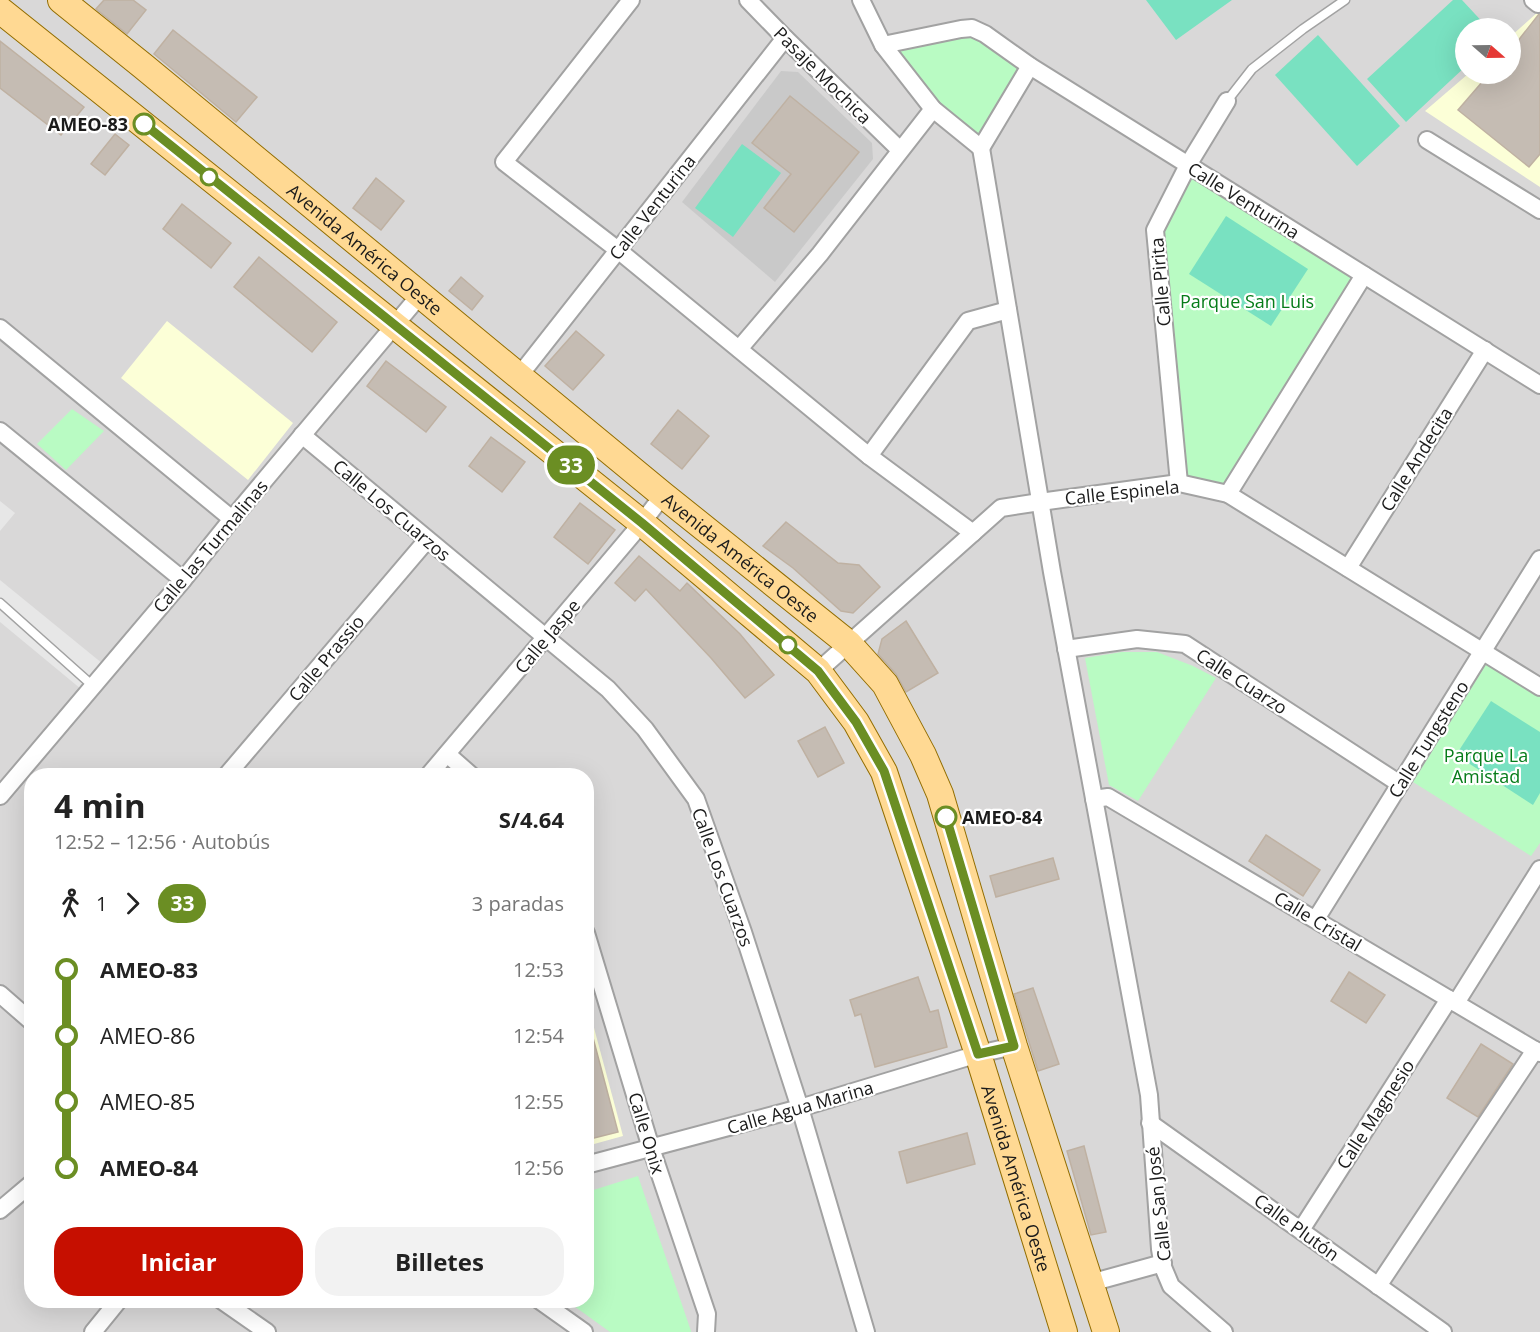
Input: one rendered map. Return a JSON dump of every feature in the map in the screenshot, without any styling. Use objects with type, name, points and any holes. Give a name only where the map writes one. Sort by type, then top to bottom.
[{"type":"main road","name":"Avenida América Oeste","points":[[61,0],[663,495],[849,644],[885,684],[923,755],[940,794],[1014,1046],[1106,1332]]},
{"type":"main road","name":"Avenida América Oeste","points":[[0,10],[642,523],[818,671],[856,722],[884,771],[978,1054],[1064,1332]]},
{"type":"street","points":[[631,0],[504,162],[618,250],[869,456],[973,533]]},
{"type":"street","name":"Pasaje Mochica","points":[[748,0],[900,150]]},
{"type":"street","points":[[861,0],[883,45],[933,109],[981,148],[1030,66]]},
{"type":"street","name":"Calle Venturina","points":[[883,45],[962,29],[972,28],[985,34],[1030,66],[1540,385]]},
{"type":"street","name":"Calle Venturina","points":[[519,376],[785,38]]},
{"type":"street","name":"Calle Pirita","points":[[1179,483],[1155,230],[1188,165],[1227,101]]},
{"type":"street","points":[[739,350],[820,254],[933,109]]},
{"type":"street","points":[[1427,141],[1540,210]]},
{"type":"street","name":"Calle San José","points":[[981,148],[1066,649],[1149,1095],[1162,1263],[1171,1286],[1224,1332]]},
{"type":"street","points":[[1228,494],[1364,275]]},
{"type":"street","name":"Calle las Turmalinas","points":[[0,796],[420,295]]},
{"type":"street","points":[[869,456],[968,321],[1008,310]]},
{"type":"street","points":[[0,328],[232,519]]},
{"type":"street","name":"Calle Andecita","points":[[1348,568],[1485,350]]},
{"type":"street","points":[[0,431],[183,579]]},
{"type":"street","name":"Calle Los Cuarzos","points":[[302,435],[608,689],[645,729],[696,800],[743,932],[800,1108],[866,1332]]},
{"type":"street","name":"Calle Espinela","points":[[818,671],[1001,508],[1179,483],[1228,494],[1540,687]]},
{"type":"street","name":"Calle Jaspe","points":[[435,768],[642,523],[663,495]]},
{"type":"street","name":"Calle Prassio","points":[[233,768],[427,540]]},
{"type":"street","name":"Calle Tungsteno","points":[[1316,920],[1540,559]]},
{"type":"street","name":"Calle Cuarzo","points":[[1066,649],[1137,639],[1185,644],[1400,784]]},
{"type":"street","points":[[447,754],[463,768]]},
{"type":"street","name":"Calle Cristal","points":[[1094,799],[1108,797],[1537,1052]]},
{"type":"street","name":"Calle Magnesio","points":[[1301,1230],[1539,873]]},
{"type":"street","name":"Calle Onix","points":[[594,959],[651,1148],[707,1314],[706,1332]]},
{"type":"street","points":[[0,994],[24,1010]]},
{"type":"street","name":"Calle Agua Marina","points":[[594,1163],[800,1108],[978,1054],[1014,1046]]},
{"type":"street","points":[[1378,1286],[1537,1052]]},
{"type":"street","name":"Calle Plutón","points":[[1150,1123],[1443,1332]]},
{"type":"street","points":[[0,1210],[24,1190]]},
{"type":"street","points":[[1090,1283],[1162,1263]]},
{"type":"street","points":[[93,1332],[112,1308]]},
{"type":"street","points":[[232,1308],[267,1332]]},
{"type":"street","points":[[550,1308],[584,1332]]},
{"type":"lane","points":[[1227,101],[1252,69],[1345,0]]},
{"type":"lane","points":[[0,603],[93,686]]},
{"type":"shaded area","points":[[0,0],[1540,0],[1540,1332],[0,1332]]},
{"type":"shaded area","points":[[1538,12],[1540,13],[1540,187],[1425,111],[1456,84],[1521,84],[1521,27]]},
{"type":"shaded area","points":[[781,71],[798,72],[872,143],[873,159],[775,282],[682,202]]},
{"type":"shaded area","points":[[167,321],[293,423],[248,480],[121,378]]},
{"type":"shaded area","points":[[0,501],[15,513],[0,531]]},
{"type":"shaded area","points":[[0,580],[108,668],[87,694],[0,622]]},
{"type":"shaded area","points":[[594,1028],[623,1136],[594,1144]]},
{"type":"green space","points":[[1146,0],[1232,0],[1176,40]]},
{"type":"green space","points":[[1453,0],[1462,0],[1479,18],[1455,18],[1455,76],[1406,122],[1367,79]]},
{"type":"green space","points":[[985,34],[1030,66],[983,145],[933,109],[883,45]]},
{"type":"green space","points":[[1318,35],[1400,126],[1357,166],[1275,75]]},
{"type":"green space","points":[[742,144],[781,173],[733,237],[695,208]]},
{"type":"green space","name":"Parque San Luis","points":[[1188,165],[1364,275],[1228,494],[1179,483],[1155,230]]},
{"type":"green space","points":[[1226,216],[1308,269],[1271,326],[1189,274]]},
{"type":"green space","points":[[72,409],[104,431],[66,470],[37,444]]},
{"type":"green space","points":[[1122,652],[1157,652],[1216,678],[1138,801],[1109,785],[1085,658]]},
{"type":"green space","name":"Parque La Amistad","points":[[1488,661],[1540,694],[1540,843],[1531,856],[1413,782]]},
{"type":"green space","points":[[1491,701],[1540,732],[1540,793],[1533,805],[1456,755]]},
{"type":"green space","points":[[638,1176],[691,1332],[610,1332],[577,1308],[594,1308],[594,1190]]},
{"type":"building","points":[[104,0],[133,0],[146,10],[127,34],[96,9]]},
{"type":"building","points":[[1540,14],[1540,154],[1529,167],[1458,110],[1480,84],[1521,84],[1521,37]]},
{"type":"building","points":[[173,30],[257,97],[236,122],[154,54]]},
{"type":"building","points":[[0,41],[84,107],[61,135],[0,88]]},
{"type":"building","points":[[790,96],[859,152],[794,232],[764,208],[791,174],[752,143]]},
{"type":"building","points":[[115,134],[129,145],[105,175],[91,164]]},
{"type":"building","points":[[376,178],[404,201],[381,230],[353,208]]},
{"type":"building","points":[[182,204],[231,243],[211,268],[163,229]]},
{"type":"building","points":[[259,257],[337,322],[312,352],[234,287]]},
{"type":"building","points":[[461,277],[483,296],[472,310],[449,291]]},
{"type":"building","points":[[576,331],[604,355],[573,390],[545,366]]},
{"type":"building","points":[[386,361],[446,407],[426,432],[367,386]]},
{"type":"building","points":[[678,410],[709,436],[682,469],[651,444]]},
{"type":"building","points":[[491,437],[525,462],[502,492],[469,466]]},
{"type":"building","points":[[580,503],[615,530],[588,564],[554,537]]},
{"type":"building","points":[[786,522],[838,563],[859,565],[880,587],[853,613],[841,611],[793,568],[763,546]]},
{"type":"building","points":[[639,556],[680,591],[687,583],[740,634],[774,675],[745,698],[646,589],[635,601],[615,583]]},
{"type":"building","points":[[906,621],[938,673],[906,692],[896,674],[878,654],[882,639]]},
{"type":"building","points":[[825,727],[844,763],[818,777],[798,741]]},
{"type":"building","points":[[1266,835],[1320,870],[1303,896],[1249,861]]},
{"type":"building","points":[[1053,858],[1059,879],[996,897],[990,876]]},
{"type":"building","points":[[1349,972],[1385,995],[1366,1023],[1331,1001]]},
{"type":"building","points":[[918,977],[930,1012],[938,1010],[947,1047],[875,1067],[861,1014],[855,1016],[850,1000]]},
{"type":"building","points":[[1033,988],[1059,1064],[1038,1071],[1014,994]]},
{"type":"building","points":[[594,1042],[618,1132],[594,1138]]},
{"type":"building","points":[[1481,1044],[1513,1064],[1478,1117],[1447,1098]]},
{"type":"building","points":[[967,1133],[975,1164],[907,1183],[899,1152]]},
{"type":"building","points":[[1084,1146],[1106,1232],[1091,1235],[1067,1151]]},
{"type":"bus line","name":"33","points":[[144,124],[642,523],[818,671],[856,722],[884,771],[978,1054],[1014,1046],[946,817]]},
{"type":"place","name":"AMEO-83","points":[[144,124]]},
{"type":"place","name":"AMEO-84","points":[[946,817]]}]
